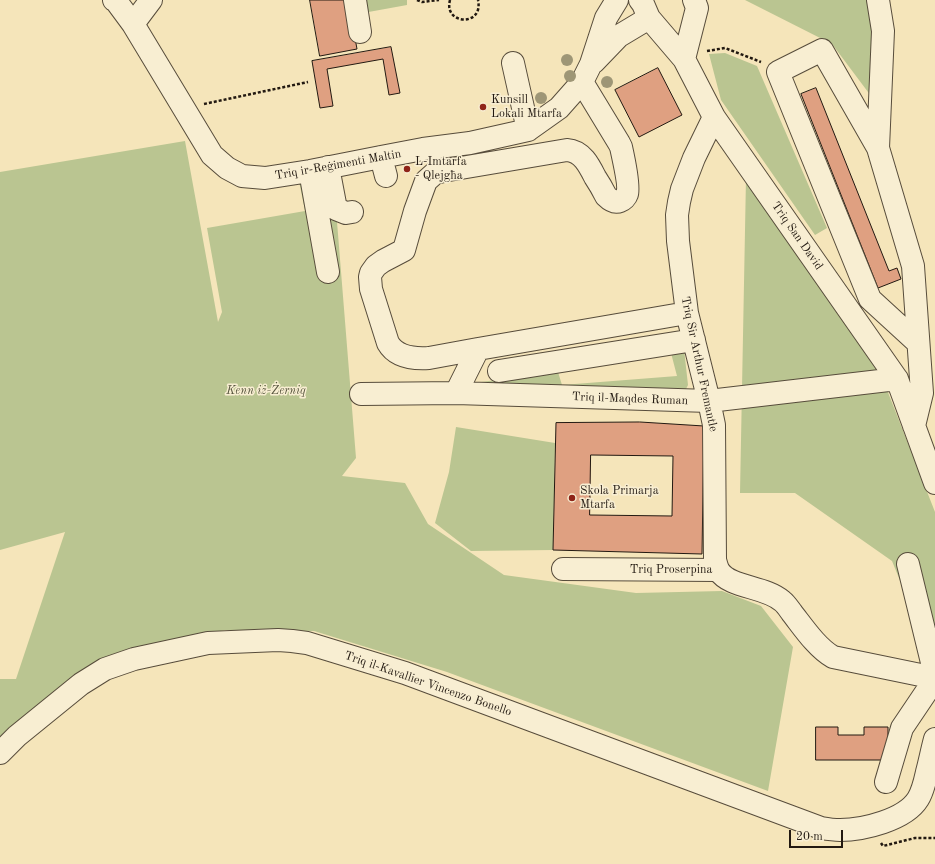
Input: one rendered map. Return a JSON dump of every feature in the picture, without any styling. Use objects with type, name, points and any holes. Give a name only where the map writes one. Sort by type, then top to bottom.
[{"type":"street","name":"Triq ir-Reġimenti Maltin","points":[[114,0],[133,24],[212,155],[227,168],[242,176],[265,178],[319,169],[383,166],[423,149],[470,143],[528,130],[559,108],[644,6]]},
{"type":"street","points":[[133,24],[151,0]]},
{"type":"street","points":[[354,0],[360,32]]},
{"type":"street","name":"Triq ir-Reġimenti Maltin","points":[[587,73],[606,18],[617,0]]},
{"type":"street","points":[[684,59],[697,8],[694,0]]},
{"type":"street","points":[[878,0],[883,31],[878,148]]},
{"type":"street","name":"Triq San David","points":[[644,6],[684,59],[714,117],[897,379],[935,483]]},
{"type":"street","points":[[914,426],[922,393],[913,266],[878,148],[822,50],[778,72],[870,299],[918,343]]},
{"type":"street","points":[[512,63],[528,130]]},
{"type":"street","points":[[587,73],[621,147],[628,187],[628,194],[626,197],[620,201],[609,199],[588,164],[581,155],[572,150],[540,154],[435,173],[426,181],[420,195],[404,250],[383,261],[376,266],[371,273],[371,289],[388,343],[399,354],[421,359],[687,313]]},
{"type":"street","name":"Triq Sir Arthur Fremantle","points":[[714,117],[694,158],[682,189],[678,208],[678,241],[687,313],[714,425],[715,560],[718,570]]},
{"type":"street","points":[[319,169],[336,209],[346,213],[352,212]]},
{"type":"street","points":[[319,169],[328,272]]},
{"type":"street","points":[[499,371],[694,340]]},
{"type":"street","points":[[456,393],[478,348]]},
{"type":"street","name":"Triq il-Maqdes Ruman","points":[[361,394],[456,393],[709,401],[897,379]]},
{"type":"street","points":[[908,564],[935,675]]},
{"type":"street","name":"Triq Proserpina","points":[[563,569],[718,570],[725,578],[773,595],[782,601],[822,649],[833,657],[935,679]]},
{"type":"street","name":"Triq il-Kavallier Vincenzo Bonello","points":[[0,753],[17,736],[81,684],[105,669],[134,659],[208,643],[292,640],[307,643],[405,673],[821,828],[840,830],[870,826],[895,817],[910,807],[917,800],[922,791],[935,739]]},
{"type":"street","points":[[886,782],[902,728],[935,679]]},
{"type":"path","points":[[417,0],[422,2],[439,0]]},
{"type":"path","points":[[450,0],[449,7],[454,16],[462,20],[467,20],[475,16],[478,12],[478,0]]},
{"type":"path","points":[[709,50],[725,48],[762,62]]},
{"type":"path","points":[[189,116],[197,106],[308,82]]},
{"type":"green space","points":[[361,0],[407,0],[407,5],[363,13]]},
{"type":"green space","points":[[745,0],[873,0],[874,100],[832,44]]},
{"type":"green space","points":[[725,53],[757,66],[827,228],[815,235],[721,100],[709,54]]},
{"type":"green space","name":"Kenn iż-Żerniq","points":[[185,141],[218,322],[222,312],[207,228],[305,211],[299,181],[333,172],[356,458],[342,476],[405,483],[428,524],[504,575],[636,593],[722,591],[761,606],[793,647],[768,791],[447,672],[314,631],[225,630],[103,660],[0,742],[0,679],[16,679],[65,532],[0,550],[0,172]]},
{"type":"green space","points":[[746,178],[878,367],[935,512],[935,666],[892,561],[795,493],[740,493]]},
{"type":"green space","points":[[684,349],[688,385],[686,389],[677,391],[482,387],[481,382],[558,372],[562,385],[677,376],[671,353]]},
{"type":"green space","points":[[456,427],[555,443],[553,550],[471,551],[435,523],[449,472]]},
{"type":"building","points":[[310,0],[348,0],[357,49],[320,56]]},
{"type":"building","points":[[391,47],[400,93],[389,95],[383,59],[327,69],[333,106],[320,108],[312,61]]},
{"type":"building","points":[[658,68],[682,115],[639,137],[615,90]]},
{"type":"building","points":[[816,88],[889,271],[897,268],[901,279],[878,288],[801,94]]},
{"type":"building","points":[[640,422],[704,426],[702,554],[553,550],[556,423]],"holes":[[[591,455],[673,456],[672,516],[590,515]]]},
{"type":"building","points":[[816,727],[838,727],[838,735],[864,735],[864,727],[888,727],[888,760],[816,760]]},
{"type":"place","name":"Kunsill Lokali Mtarfa","points":[[483,107]]},
{"type":"place","name":"L-Imtarfa - Qlejgħa","points":[[407,169]]},
{"type":"place","name":"Skola Primarja Mtarfa","points":[[572,498]]}]
